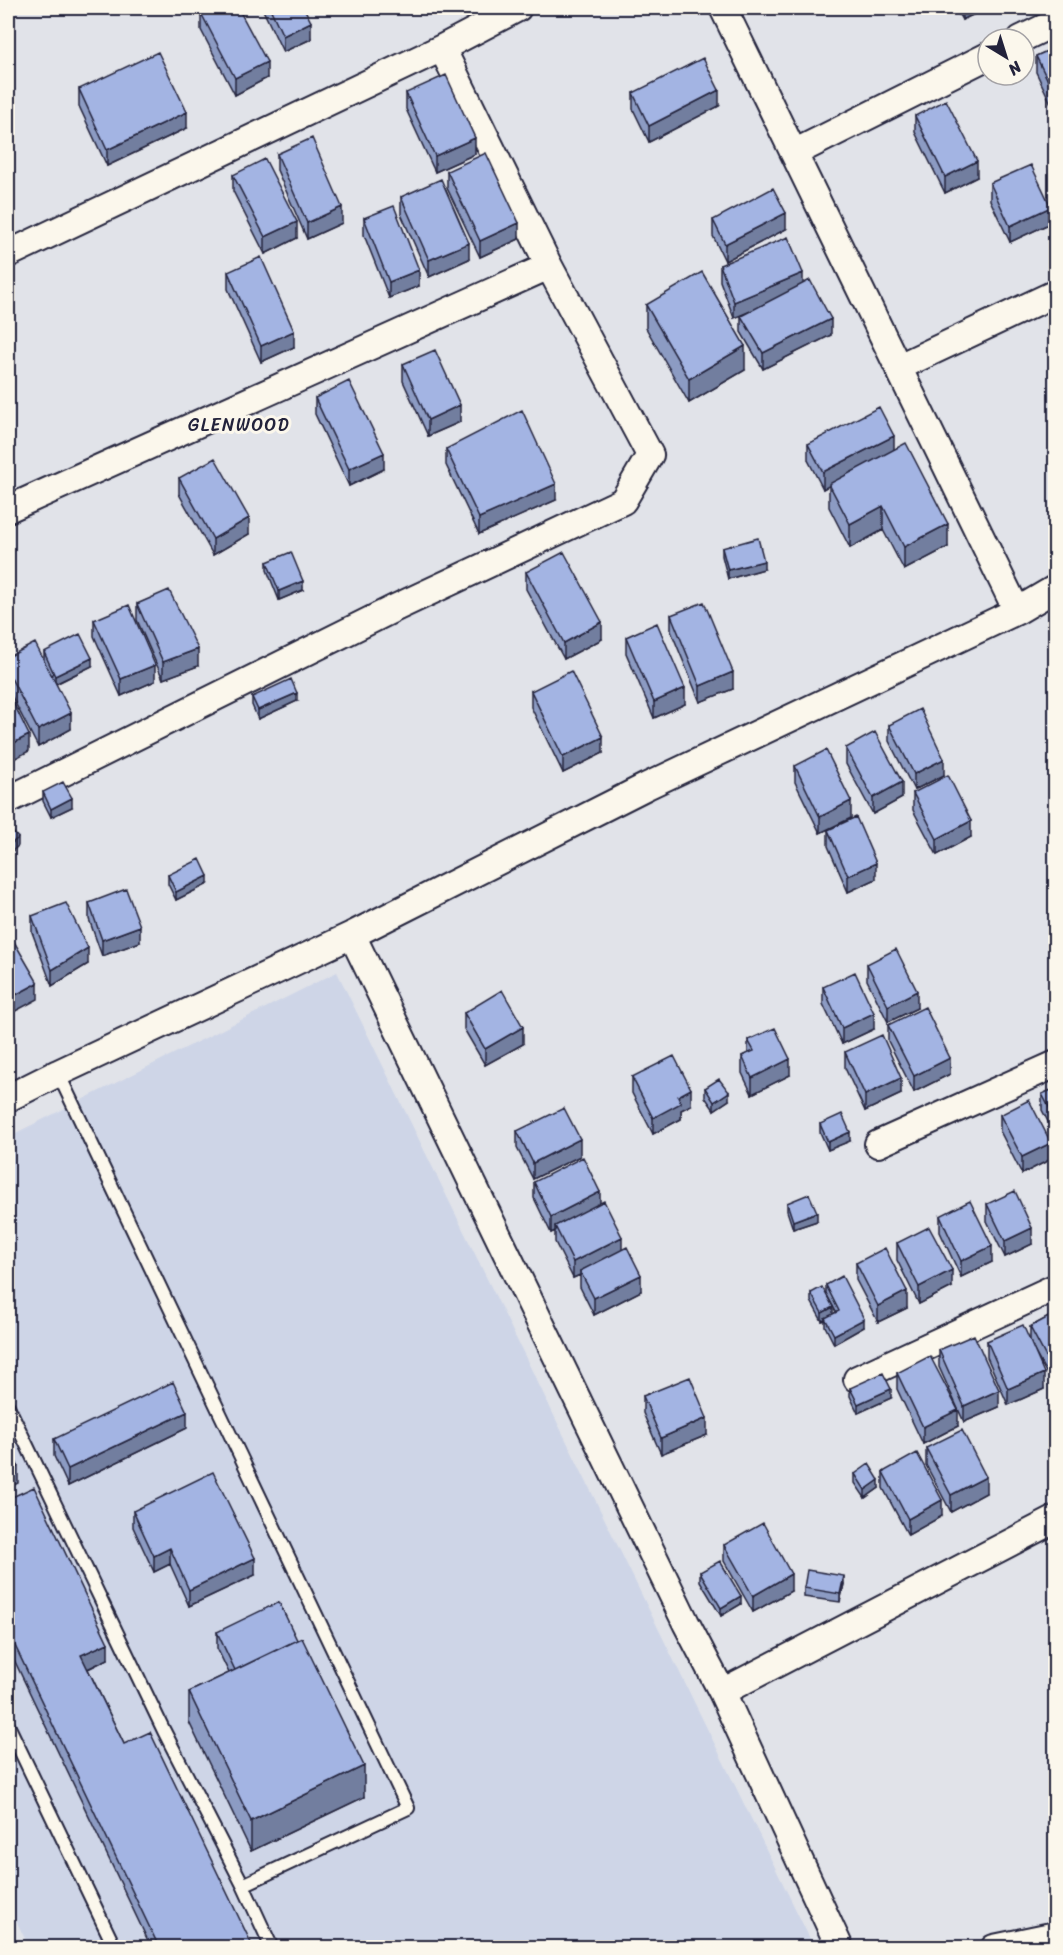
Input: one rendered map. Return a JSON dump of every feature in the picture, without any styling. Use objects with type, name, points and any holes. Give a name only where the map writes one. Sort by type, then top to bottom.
[{"type":"street","points":[[8,254],[441,48],[518,8]]},
{"type":"street","points":[[723,8],[1017,611]]},
{"type":"street","points":[[1036,32],[1056,22]]},
{"type":"street","points":[[8,800],[384,613],[623,501],[650,455],[549,266],[441,48]]},
{"type":"street","points":[[794,153],[976,62]]},
{"type":"street","points":[[8,509],[549,266]]},
{"type":"street","points":[[899,367],[1056,293]]},
{"type":"street","points":[[8,1098],[352,935],[647,786],[1017,611],[1056,588]]},
{"type":"street","points":[[352,935],[686,1623],[722,1692],[840,1947]]},
{"type":"street","points":[[878,1144],[1056,1064]]},
{"type":"street","points":[[857,1379],[1056,1287]]},
{"type":"street","points":[[722,1692],[1056,1519]]},
{"type":"street","points":[[994,1947],[1056,1935]]},
{"type":"lane","points":[[58,1073],[408,1808],[243,1885]]},
{"type":"lane","points":[[8,1406],[164,1731],[272,1947]]},
{"type":"lane","points":[[8,1725],[116,1947]]},
{"type":"shaded area","points":[[337,972],[814,1947],[29,1947],[8,1904],[8,1137]]},
{"type":"building","points":[[213,8],[238,8],[267,62],[235,78],[201,13]]},
{"type":"building","points":[[270,8],[304,8],[311,22],[283,36]]},
{"type":"building","points":[[1056,47],[1056,97],[1036,56]]},
{"type":"building","points":[[158,52],[187,112],[107,150],[79,89]]},
{"type":"building","points":[[703,58],[719,90],[649,126],[633,93]]},
{"type":"building","points":[[446,75],[475,138],[435,156],[406,93]]},
{"type":"building","points":[[946,100],[977,161],[945,177],[915,116]]},
{"type":"building","points":[[312,138],[342,207],[307,223],[277,154]]},
{"type":"building","points":[[486,153],[519,223],[480,241],[447,171]]},
{"type":"building","points":[[265,159],[297,222],[265,237],[233,175]]},
{"type":"building","points":[[1031,165],[1051,207],[1010,226],[990,183]]},
{"type":"building","points":[[441,179],[469,243],[429,260],[401,197]]},
{"type":"building","points":[[773,188],[786,213],[725,244],[713,220]]},
{"type":"building","points":[[394,206],[419,270],[389,282],[364,218]]},
{"type":"building","points":[[788,237],[803,273],[734,302],[720,265]]},
{"type":"building","points":[[261,257],[294,331],[261,346],[228,272]]},
{"type":"building","points":[[702,272],[745,346],[689,379],[646,305]]},
{"type":"building","points":[[810,280],[831,319],[763,353],[741,316]]},
{"type":"building","points":[[435,350],[460,405],[428,420],[403,364]]},
{"type":"building","points":[[349,381],[384,453],[349,469],[315,398]]},
{"type":"building","points":[[879,407],[894,436],[823,472],[808,444]]},
{"type":"building","points":[[522,410],[556,484],[479,518],[446,449]]},
{"type":"building","points":[[906,443],[948,524],[904,547],[883,506],[850,524],[829,484]]},
{"type":"building","points":[[215,458],[249,518],[213,539],[179,478]]},
{"type":"building","points":[[758,538],[764,561],[728,570],[722,548]]},
{"type":"building","points":[[291,552],[303,581],[279,591],[267,562]]},
{"type":"building","points":[[564,552],[602,622],[564,643],[526,572]]},
{"type":"building","points":[[169,590],[198,649],[163,662],[137,604]]},
{"type":"building","points":[[704,602],[733,672],[700,686],[671,615]]},
{"type":"building","points":[[129,605],[155,665],[121,679],[94,620]]},
{"type":"building","points":[[657,623],[685,688],[654,702],[626,637]]},
{"type":"building","points":[[80,634],[92,658],[55,676],[44,652]]},
{"type":"building","points":[[35,643],[71,713],[38,730],[8,672],[8,657]]},
{"type":"building","points":[[571,671],[603,737],[563,757],[531,691]]},
{"type":"building","points":[[291,679],[297,693],[258,710],[252,697]]},
{"type":"building","points":[[8,692],[29,735],[8,746]]},
{"type":"building","points":[[920,709],[944,759],[914,774],[889,725]]},
{"type":"building","points":[[875,732],[902,782],[873,798],[846,748]]},
{"type":"building","points":[[826,750],[851,801],[820,817],[795,766]]},
{"type":"building","points":[[948,775],[971,821],[937,839],[913,793]]},
{"type":"building","points":[[63,782],[72,798],[51,809],[43,792]]},
{"type":"building","points":[[856,817],[876,863],[848,876],[828,830]]},
{"type":"building","points":[[8,826],[18,838],[8,846]]},
{"type":"building","points":[[200,859],[208,876],[176,892],[168,875]]},
{"type":"building","points":[[126,889],[140,926],[102,940],[89,903]]},
{"type":"building","points":[[66,903],[88,948],[52,970],[32,916]]},
{"type":"building","points":[[8,934],[38,983],[8,999]]},
{"type":"building","points":[[896,949],[917,991],[888,1006],[867,964]]},
{"type":"building","points":[[855,972],[874,1013],[842,1028],[823,987]]},
{"type":"building","points":[[502,990],[523,1027],[485,1049],[464,1013]]},
{"type":"building","points":[[925,1007],[950,1058],[914,1076],[888,1025]]},
{"type":"building","points":[[775,1028],[790,1059],[752,1078],[742,1056],[754,1051],[748,1040]]},
{"type":"building","points":[[882,1035],[901,1078],[865,1095],[845,1052]]},
{"type":"building","points":[[674,1056],[691,1089],[678,1096],[681,1103],[653,1118],[632,1077]]},
{"type":"building","points":[[719,1079],[729,1092],[714,1102],[705,1088]]},
{"type":"building","points":[[1056,1088],[1056,1120],[1042,1094]]},
{"type":"building","points":[[1029,1100],[1051,1143],[1022,1157],[1000,1115]]},
{"type":"building","points":[[564,1108],[580,1139],[533,1163],[517,1131]]},
{"type":"building","points":[[842,1114],[850,1132],[828,1142],[820,1124]]},
{"type":"building","points":[[583,1157],[600,1192],[551,1217],[534,1182]]},
{"type":"building","points":[[1015,1191],[1032,1228],[1005,1241],[987,1204]]},
{"type":"building","points":[[809,1194],[817,1212],[793,1221],[787,1203]]},
{"type":"building","points":[[604,1201],[622,1237],[573,1262],[555,1226]]},
{"type":"building","points":[[970,1201],[992,1246],[961,1261],[940,1216]]},
{"type":"building","points":[[929,1227],[952,1270],[919,1287],[897,1243]]},
{"type":"building","points":[[627,1247],[641,1275],[594,1298],[580,1271]]},
{"type":"building","points":[[885,1248],[907,1291],[878,1306],[856,1263]]},
{"type":"building","points":[[842,1276],[864,1319],[834,1335],[825,1318],[839,1311],[826,1285]]},
{"type":"building","points":[[822,1287],[833,1307],[822,1313],[811,1293]]},
{"type":"building","points":[[1056,1313],[1056,1374],[1055,1374],[1030,1327]]},
{"type":"building","points":[[1023,1325],[1044,1373],[1008,1389],[987,1341]]},
{"type":"building","points":[[974,1335],[999,1390],[964,1406],[939,1350]]},
{"type":"building","points":[[930,1356],[958,1410],[923,1427],[897,1373]]},
{"type":"building","points":[[883,1373],[891,1389],[858,1404],[850,1388]]},
{"type":"building","points":[[690,1377],[707,1418],[661,1438],[643,1396]]},
{"type":"building","points":[[173,1382],[187,1412],[68,1469],[54,1439]]},
{"type":"building","points":[[962,1430],[986,1477],[951,1495],[926,1448]]},
{"type":"building","points":[[8,1444],[18,1466],[8,1472]]},
{"type":"building","points":[[917,1453],[942,1500],[908,1519],[883,1472]]},
{"type":"building","points":[[869,1464],[879,1480],[865,1490],[855,1474]]},
{"type":"building","points":[[213,1472],[255,1558],[189,1590],[170,1548],[154,1556],[133,1511]]},
{"type":"building","points":[[34,1487],[108,1643],[81,1655],[124,1744],[150,1732],[253,1947],[159,1947],[8,1631],[8,1494],[10,1498]]},
{"type":"building","points":[[763,1523],[791,1574],[753,1596],[724,1545]]},
{"type":"building","points":[[720,1561],[741,1596],[721,1608],[700,1572]]},
{"type":"building","points":[[807,1570],[844,1576],[840,1594],[804,1588]]},
{"type":"building","points":[[279,1602],[297,1640],[235,1670],[217,1632]]},
{"type":"building","points":[[302,1638],[364,1766],[251,1821],[189,1692]]},
{"type":"district","name":"GLENWOOD","points":[[239,425]]}]
